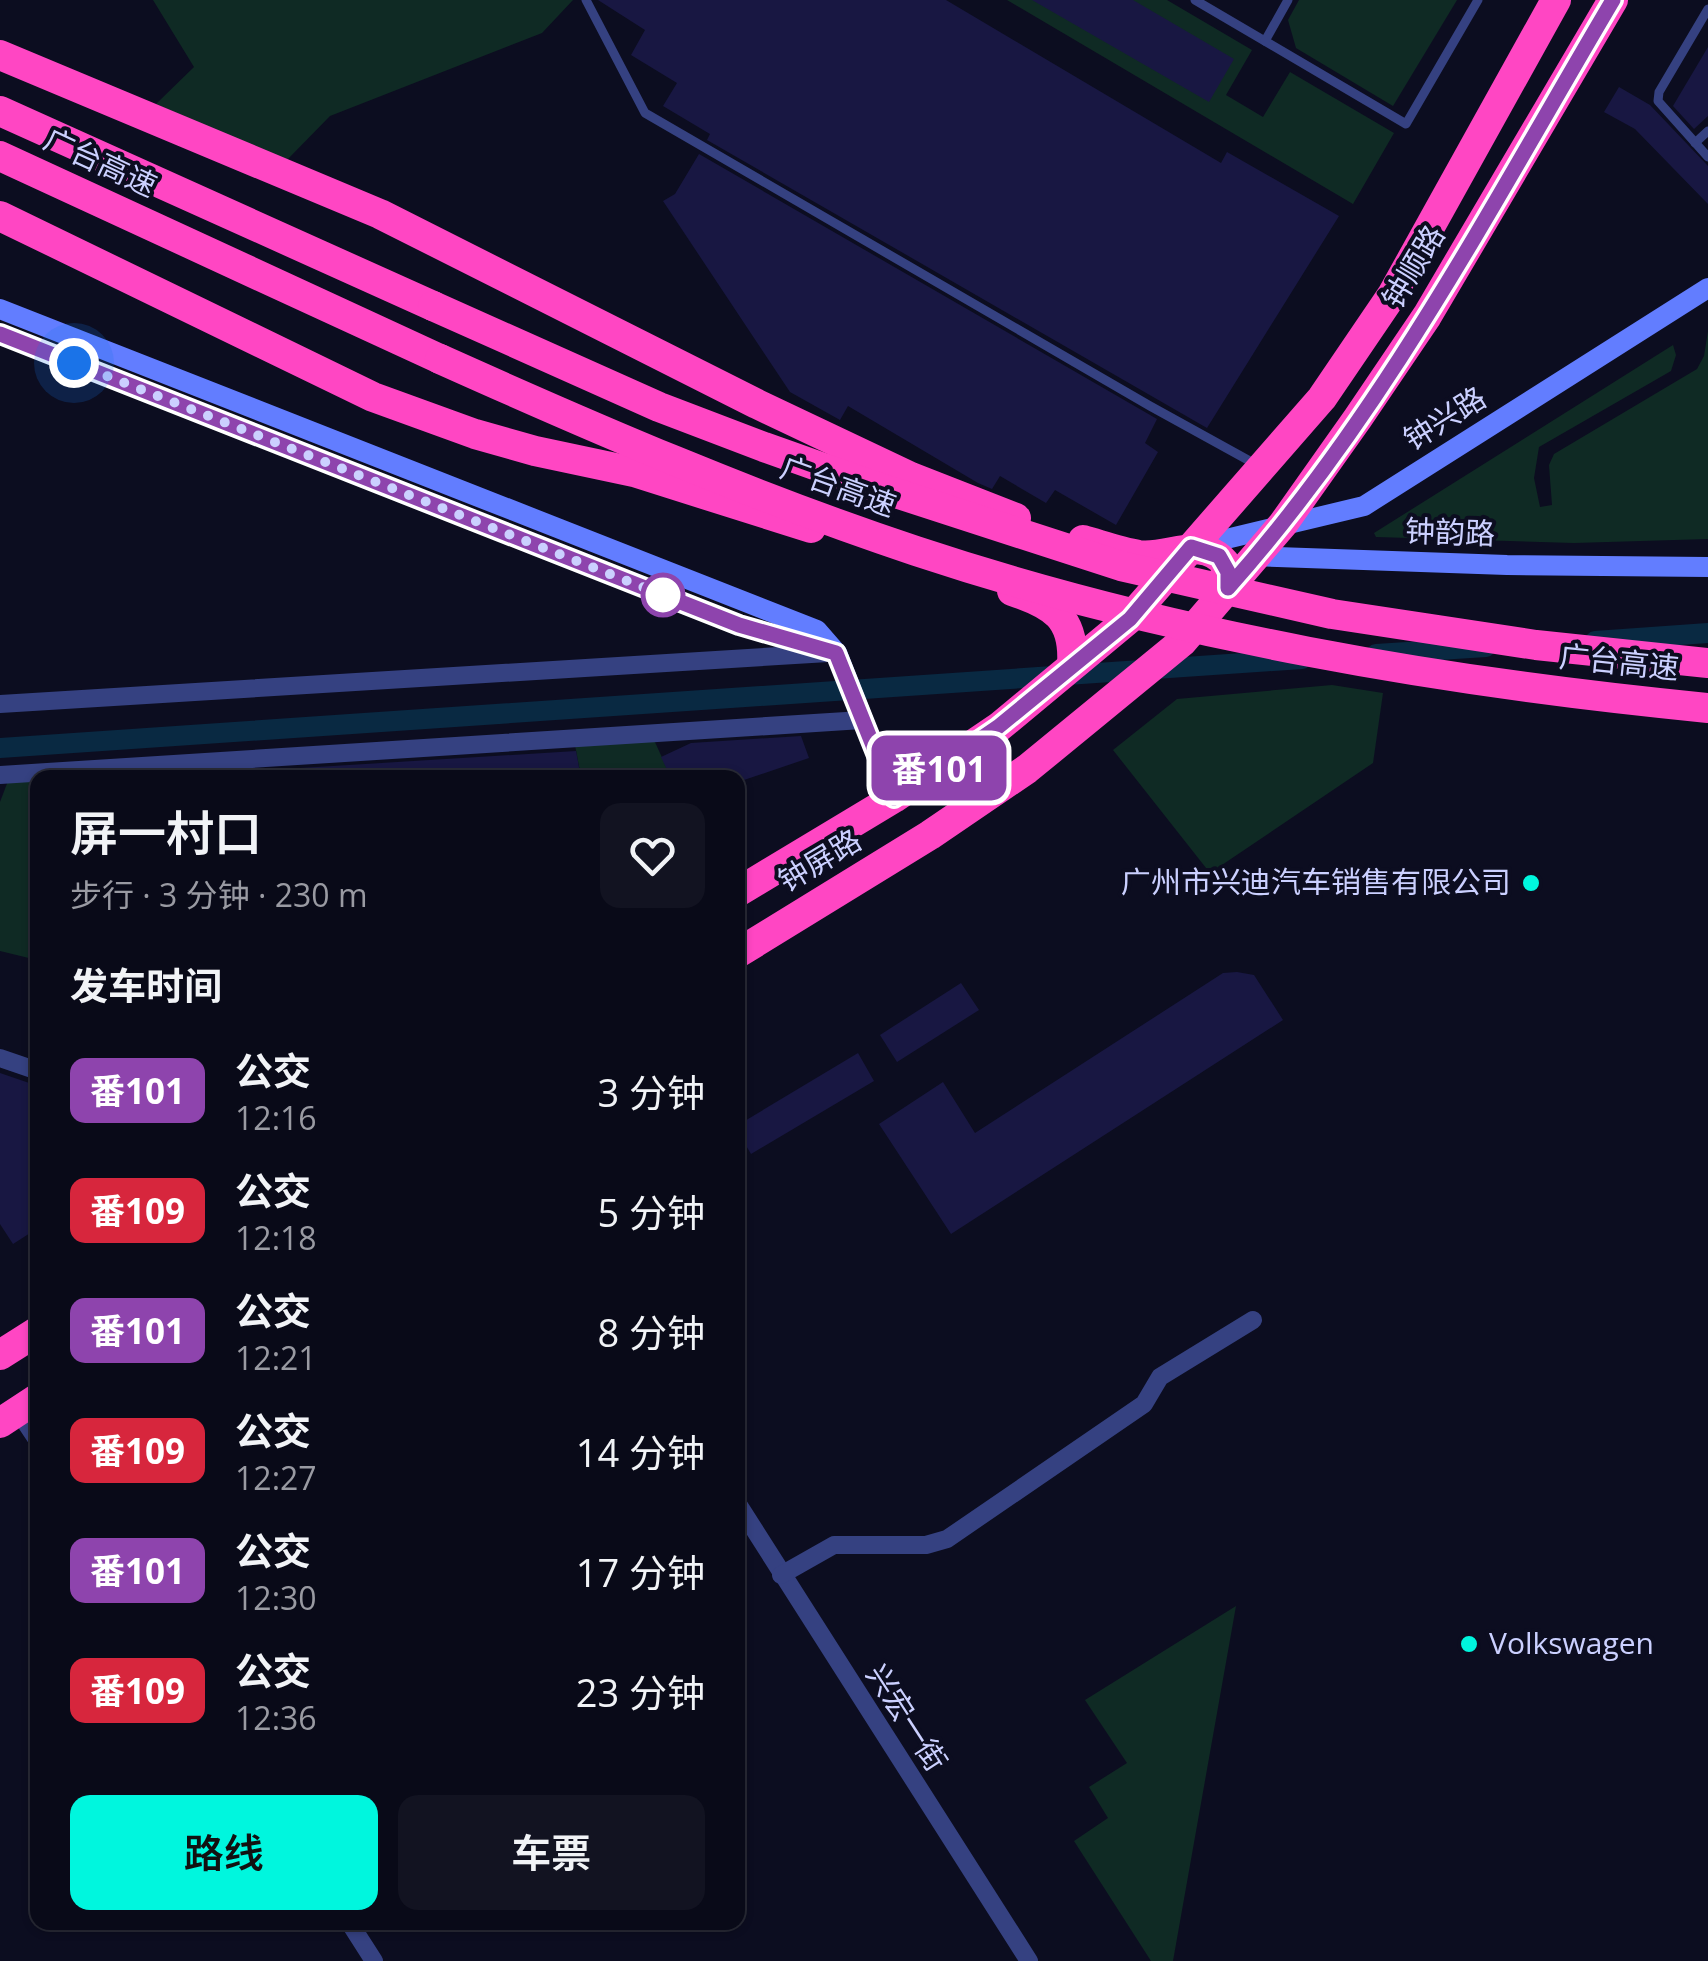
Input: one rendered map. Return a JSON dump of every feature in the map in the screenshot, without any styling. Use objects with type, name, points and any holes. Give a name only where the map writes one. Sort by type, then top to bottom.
[{"type":"highway","name":"钟顺路","points":[[1191,547],[1322,398],[1392,295],[1556,0]]},
{"type":"highway","name":"钟顺路","points":[[1256,557],[1284,524],[1426,316],[1613,0]]},
{"type":"highway","points":[[0,55],[380,214],[756,404],[970,501],[1048,529],[1138,554],[1191,547],[1219,556],[1228,572],[1228,588]]},
{"type":"highway","name":"广台高速","points":[[0,111],[660,407],[871,485],[1070,551],[1332,614],[1536,645],[1708,663]]},
{"type":"highway","name":"广台高速","points":[[0,156],[610,435],[776,502],[919,552],[1082,600],[1228,634],[1500,686],[1708,708]]},
{"type":"highway","points":[[0,216],[372,396],[475,434],[634,472],[1029,597],[1061,616],[1073,644],[1072,665]]},
{"type":"highway","name":"钟屏路","points":[[745,888],[894,798],[998,727],[1130,619],[1191,547]]},
{"type":"highway","name":"钟屏路","points":[[745,949],[930,835],[1028,769],[1182,642],[1256,557]]},
{"type":"highway","points":[[0,1355],[30,1336]]},
{"type":"street","name":"钟兴路","points":[[1191,547],[1364,506],[1708,288]]},
{"type":"street","points":[[0,309],[817,630],[836,653],[894,798]]},
{"type":"street","points":[[0,334],[739,625],[836,653]]},
{"type":"street","name":"钟韵路","points":[[1191,547],[1256,557],[1708,567]]},
{"type":"street","points":[[0,704],[836,653]]},
{"type":"street","points":[[79,770],[858,711]]},
{"type":"street","points":[[0,776],[30,774]]},
{"type":"street","points":[[0,1058],[30,1068]]},
{"type":"street","points":[[781,1575],[834,1545],[926,1544],[947,1539],[1144,1404],[1160,1378],[1253,1320]]},
{"type":"street","name":"兴宏一街","points":[[745,1516],[1029,1961]]},
{"type":"street","points":[[354,1930],[374,1961]]},
{"type":"lane","points":[[586,0],[644,113],[1264,468]]},
{"type":"lane","points":[[1195,0],[1406,124],[1478,0]]},
{"type":"lane","points":[[1264,41],[1288,0]]},
{"type":"lane","points":[[1708,9],[1659,92],[1662,108],[1708,157]]},
{"type":"lane","points":[[1695,143],[1708,131]]},
{"type":"green space","points":[[153,0],[573,0],[542,33],[330,116],[286,161],[156,104],[194,67]]},
{"type":"green space","points":[[1007,0],[1167,0],[1252,50],[1226,95],[1263,117],[1290,72],[1394,133],[1353,204]]},
{"type":"green space","points":[[1299,0],[1457,0],[1393,106],[1296,48],[1288,20]]},
{"type":"green space","points":[[1708,331],[1708,539],[1574,543],[1376,537],[1374,533],[1673,345],[1676,355],[1671,371],[1539,447],[1534,478],[1540,507],[1552,505],[1549,465],[1554,454],[1697,369],[1704,356]]},
{"type":"green space","points":[[1332,685],[1383,693],[1373,763],[1210,873],[1113,750],[1177,699]]},
{"type":"green space","points":[[654,740],[668,770],[580,770],[575,745]]},
{"type":"green space","points":[[30,779],[30,958],[0,951],[0,802],[8,781]]},
{"type":"green space","points":[[1236,1606],[1173,1961],[1151,1961],[1074,1841],[1108,1818],[1089,1787],[1127,1763],[1085,1700]]},
{"type":"building","points":[[598,0],[946,0],[1221,163],[1227,152],[1339,216],[1207,428],[707,140],[710,134],[663,106],[677,83],[631,55],[645,30]]},
{"type":"building","points":[[1032,0],[1133,0],[1234,59],[1209,102]]},
{"type":"building","points":[[1708,47],[1708,116],[1694,129],[1673,106]]},
{"type":"building","points":[[1619,87],[1650,105],[1708,166],[1708,204],[1635,129],[1604,112]]},
{"type":"building","points":[[699,154],[1157,419],[1145,443],[1158,452],[1116,525],[1055,490],[1046,503],[1000,476],[992,489],[848,406],[840,420],[790,392],[663,201],[675,194]]},
{"type":"building","points":[[801,736],[809,758],[745,780],[745,770],[667,770],[661,757],[691,743]]},
{"type":"building","points":[[576,751],[580,770],[268,770]]},
{"type":"building","points":[[1223,973],[1254,975],[1283,1020],[951,1234],[879,1124],[943,1082],[975,1133]]},
{"type":"building","points":[[961,983],[979,1010],[897,1062],[880,1035]]},
{"type":"building","points":[[858,1053],[874,1081],[751,1154],[745,1144],[745,1121]]},
{"type":"building","points":[[0,1073],[30,1083],[30,1233],[13,1244],[0,1224]]},
{"type":"waterway","points":[[1595,641],[1708,633]]},
{"type":"waterway","points":[[1376,654],[1486,647]]},
{"type":"waterway","points":[[0,748],[1302,659]]},
{"type":"bus line","name":"番101","points":[[0,334],[739,625],[836,653],[894,798],[998,727],[1130,619],[1191,547],[1219,556],[1228,572],[1228,588],[1284,524],[1426,316],[1613,0]]},
{"type":"place","name":"广州市兴迪汽车销售有限公司","points":[[1531,883]]},
{"type":"place","name":"Volkswagen","points":[[1469,1644]]},
{"type":"route","points":[[74,363],[663,595]]}]
